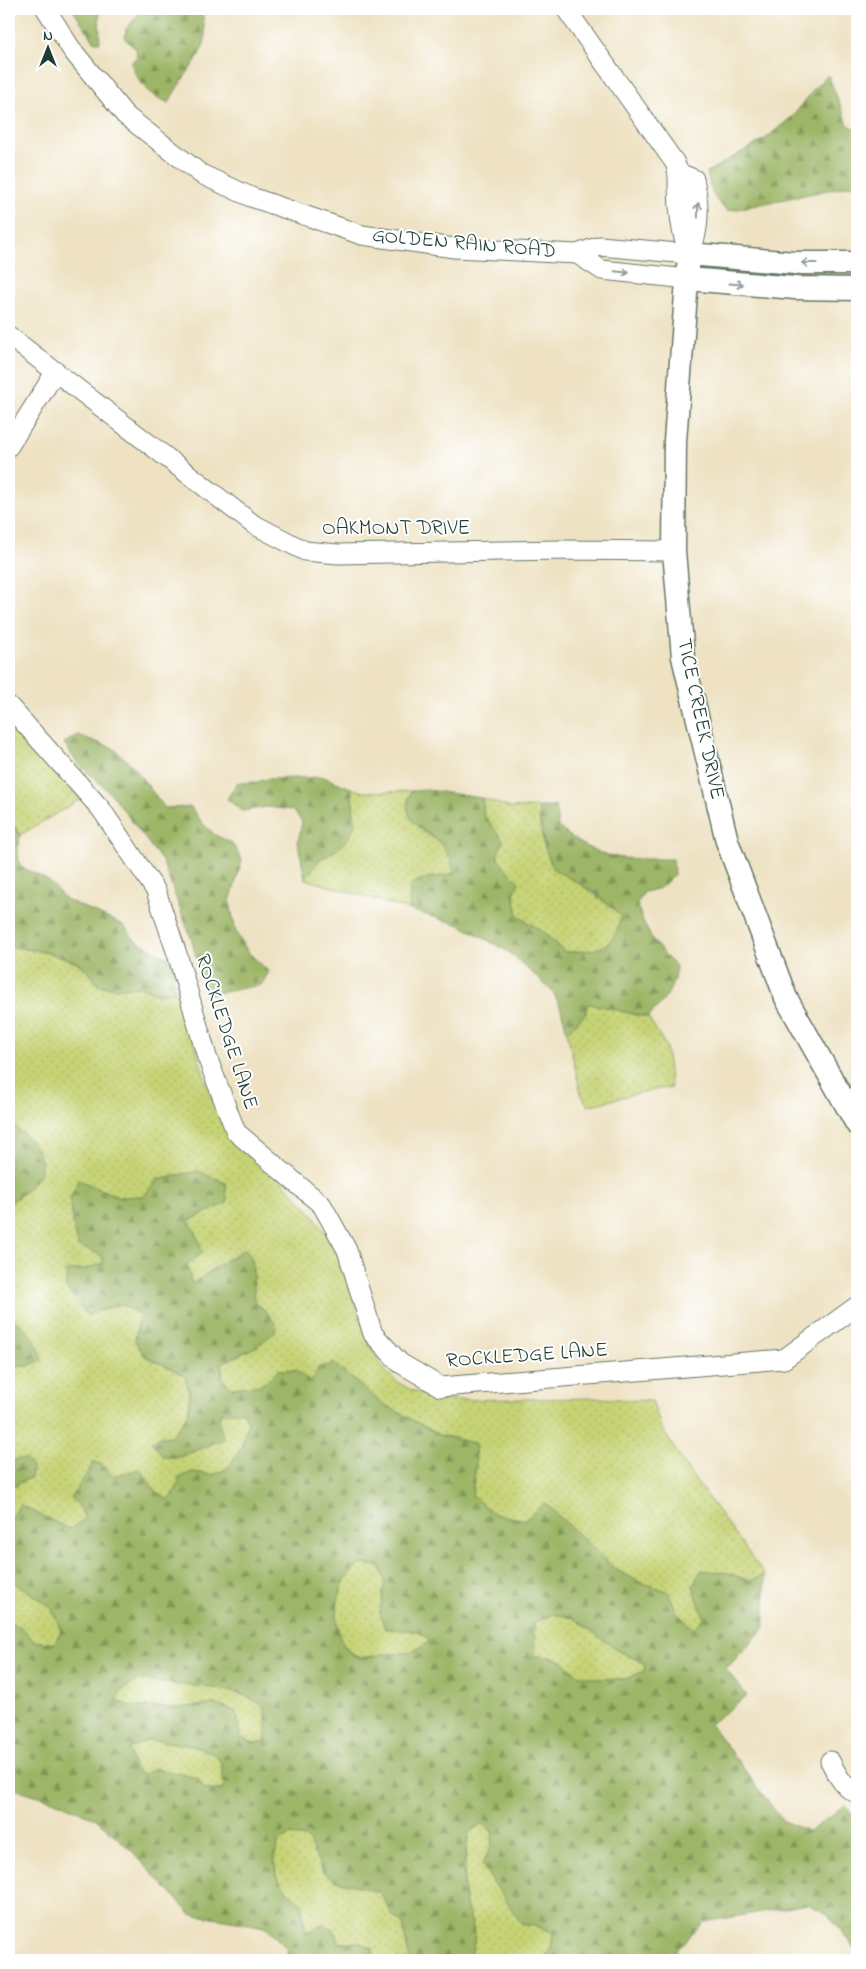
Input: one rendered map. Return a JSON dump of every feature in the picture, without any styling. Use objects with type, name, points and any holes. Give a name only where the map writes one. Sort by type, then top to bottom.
[{"type":"street","name":"GOLDEN RAIN ROAD","points":[[46,9],[72,50],[125,115],[201,174],[251,197],[362,235],[454,248],[577,254],[600,246],[795,263],[857,263]]},
{"type":"street","name":"TICE CREEK DRIVE","points":[[566,9],[675,163],[679,173],[678,186],[682,237],[688,254],[688,279],[675,441],[674,551],[683,658],[726,841],[786,998],[857,1124]]},
{"type":"street","name":"GOLDEN RAIN ROAD","points":[[577,254],[602,270],[794,288],[857,289]]},
{"type":"street","name":"OAKMONT DRIVE","points":[[9,336],[253,524],[305,551],[338,554],[560,550],[674,551]]},
{"type":"street","points":[[9,446],[56,371]]},
{"type":"street","name":"ROCKLEDGE LANE","points":[[9,706],[100,809],[156,891],[178,957],[207,1057],[236,1132],[322,1205],[347,1250],[373,1334],[400,1363],[441,1387],[784,1359],[857,1306]]},
{"type":"street","points":[[830,1761],[840,1779],[854,1793],[857,1793]]},
{"type":"green space","points":[[72,9],[99,9],[100,42],[95,42]]},
{"type":"green space","points":[[143,9],[192,9],[203,16],[205,40],[202,48],[169,103],[145,88],[131,63],[137,56],[136,49],[125,39],[126,29]]},
{"type":"green space","points":[[828,75],[848,124],[857,131],[857,184],[728,211],[713,194],[707,172],[765,139],[793,116],[819,83]]},
{"type":"green space","points":[[9,721],[38,750],[81,799],[20,835],[14,826],[9,824]]},
{"type":"green space","points":[[78,735],[113,748],[131,764],[165,808],[191,807],[203,824],[215,835],[232,843],[242,860],[230,902],[236,933],[249,953],[269,972],[261,985],[206,995],[191,938],[162,861],[112,795],[76,761],[64,743]]},
{"type":"green space","points":[[324,777],[351,788],[355,823],[350,836],[338,849],[319,860],[305,879],[298,842],[302,822],[293,810],[267,807],[242,811],[227,799],[237,783],[258,782],[266,779]]},
{"type":"green space","points":[[351,788],[363,792],[411,791],[406,807],[421,830],[439,842],[450,856],[455,873],[426,878],[410,886],[410,910],[305,879],[319,860],[338,849],[355,823]]},
{"type":"green space","points":[[428,790],[482,798],[484,816],[503,840],[497,856],[504,867],[519,882],[514,894],[518,916],[542,931],[565,952],[586,951],[609,943],[618,928],[621,916],[594,892],[553,869],[545,848],[538,807],[556,807],[558,827],[599,853],[624,858],[673,859],[674,875],[660,888],[644,892],[637,904],[652,938],[662,952],[676,966],[673,982],[668,994],[648,1017],[587,1004],[586,1014],[567,1032],[561,1009],[553,992],[509,952],[460,925],[410,910],[410,886],[421,880],[455,873],[449,856],[442,845],[413,822],[410,817],[408,802],[411,791]]},
{"type":"green space","points":[[482,798],[511,808],[538,807],[542,840],[553,860],[571,877],[621,916],[618,928],[609,943],[586,951],[564,952],[542,931],[518,917],[514,894],[519,882],[504,867],[498,857],[494,831],[484,816]]},
{"type":"green space","points":[[9,824],[14,826],[20,835],[18,852],[20,866],[49,881],[65,899],[123,925],[136,941],[174,961],[175,992],[158,994],[142,987],[116,988],[98,985],[85,968],[73,961],[46,952],[9,947]]},
{"type":"green space","points":[[9,947],[46,953],[73,961],[83,967],[98,985],[116,988],[142,987],[158,994],[175,992],[183,998],[205,1079],[224,1124],[298,1198],[317,1221],[333,1245],[341,1261],[365,1334],[382,1366],[394,1379],[418,1393],[446,1400],[599,1398],[652,1401],[661,1427],[690,1473],[765,1575],[750,1581],[728,1573],[693,1586],[704,1618],[694,1630],[677,1613],[668,1591],[641,1583],[615,1569],[545,1503],[525,1520],[494,1514],[472,1496],[476,1464],[454,1437],[441,1436],[382,1403],[334,1364],[311,1383],[296,1370],[279,1370],[262,1385],[232,1388],[222,1380],[222,1363],[257,1346],[265,1310],[255,1303],[252,1259],[245,1249],[220,1263],[192,1285],[187,1264],[196,1232],[188,1221],[198,1171],[157,1180],[145,1196],[118,1197],[99,1188],[101,1255],[104,1263],[87,1269],[67,1272],[66,1288],[87,1315],[120,1304],[140,1314],[135,1341],[145,1356],[184,1375],[189,1393],[189,1408],[183,1422],[171,1437],[160,1437],[179,1457],[224,1439],[219,1424],[220,1413],[243,1410],[248,1422],[242,1446],[228,1468],[213,1475],[193,1472],[180,1477],[174,1494],[167,1500],[153,1488],[140,1470],[112,1476],[103,1465],[80,1507],[85,1519],[69,1529],[20,1505],[11,1520],[9,1528],[9,1487],[18,1485],[13,1460],[9,1462],[9,1367],[27,1366],[15,1320],[9,1321],[9,1204],[27,1190],[42,1162],[35,1147],[13,1125],[11,1114],[14,1100],[9,1089]]},
{"type":"green space","points":[[587,1004],[612,1007],[635,1015],[648,1017],[666,1046],[671,1088],[650,1090],[588,1106],[581,1094],[567,1032],[586,1014]]},
{"type":"green space","points":[[9,1089],[13,1097],[12,1123],[35,1147],[40,1157],[41,1166],[39,1174],[34,1181],[9,1204]]},
{"type":"green space","points":[[198,1171],[226,1183],[227,1203],[188,1221],[196,1232],[203,1253],[187,1264],[192,1284],[244,1249],[252,1259],[255,1303],[265,1310],[276,1324],[275,1332],[257,1346],[222,1363],[222,1379],[232,1388],[262,1385],[279,1370],[296,1370],[311,1383],[319,1367],[334,1364],[382,1403],[441,1436],[475,1443],[476,1464],[472,1496],[494,1514],[525,1520],[545,1503],[615,1569],[641,1583],[668,1591],[677,1613],[694,1629],[704,1618],[693,1586],[701,1570],[728,1573],[749,1581],[765,1575],[765,1627],[726,1669],[747,1696],[710,1724],[782,1820],[809,1832],[845,1805],[857,1821],[857,1952],[829,1915],[808,1904],[704,1922],[667,1960],[544,1960],[551,1949],[553,1932],[536,1926],[522,1924],[482,1865],[491,1847],[493,1832],[482,1824],[469,1832],[464,1863],[464,1894],[474,1935],[472,1951],[467,1960],[412,1960],[408,1953],[403,1924],[393,1916],[380,1892],[337,1881],[323,1872],[308,1839],[291,1835],[279,1841],[274,1861],[275,1870],[282,1885],[303,1905],[306,1932],[323,1925],[334,1929],[339,1943],[359,1942],[373,1948],[373,1960],[289,1960],[287,1949],[265,1927],[190,1914],[131,1850],[95,1818],[52,1800],[9,1787],[9,1624],[20,1626],[34,1641],[55,1644],[61,1630],[51,1607],[14,1582],[9,1581],[9,1528],[11,1520],[20,1505],[69,1529],[85,1519],[80,1507],[71,1498],[94,1462],[103,1465],[112,1476],[140,1469],[153,1488],[167,1500],[174,1494],[180,1477],[193,1472],[213,1475],[228,1468],[242,1446],[248,1422],[243,1411],[220,1413],[219,1424],[224,1439],[179,1457],[164,1457],[151,1442],[160,1437],[171,1436],[183,1422],[190,1401],[184,1375],[145,1356],[135,1341],[140,1314],[120,1304],[87,1315],[79,1301],[66,1288],[66,1271],[87,1269],[104,1263],[101,1255],[78,1246],[73,1226],[70,1198],[79,1180],[118,1197],[144,1196],[157,1180]],"holes":[[[361,1564],[380,1566],[385,1581],[380,1612],[385,1629],[417,1631],[430,1641],[421,1648],[410,1652],[366,1657],[353,1655],[341,1639],[337,1618],[339,1595],[351,1572]],[[553,1614],[573,1618],[619,1651],[645,1664],[644,1671],[626,1679],[598,1679],[577,1674],[564,1662],[551,1657],[535,1656],[534,1623]],[[141,1679],[237,1693],[265,1707],[267,1727],[265,1742],[253,1743],[240,1737],[237,1712],[215,1704],[175,1708],[130,1706],[116,1701],[122,1690]],[[148,1740],[186,1745],[206,1750],[214,1754],[220,1761],[224,1788],[219,1791],[204,1789],[198,1778],[154,1768],[142,1776],[134,1768],[129,1749]]]},
{"type":"green space","points":[[15,1320],[33,1337],[42,1360],[27,1366],[9,1367],[9,1321]]},
{"type":"green space","points":[[25,1459],[32,1467],[31,1478],[9,1487],[9,1462]]},
{"type":"green space","points":[[361,1564],[380,1566],[385,1581],[380,1612],[385,1629],[417,1631],[430,1641],[410,1652],[366,1657],[357,1657],[346,1648],[340,1639],[337,1629],[337,1606],[342,1585],[347,1577]]},
{"type":"green space","points":[[9,1581],[14,1582],[51,1607],[61,1630],[55,1644],[34,1641],[20,1626],[9,1624]]},
{"type":"green space","points":[[553,1614],[573,1618],[619,1651],[645,1664],[644,1671],[626,1679],[598,1679],[577,1674],[564,1662],[551,1657],[535,1656],[534,1623]]},
{"type":"green space","points":[[141,1679],[221,1689],[251,1699],[265,1707],[267,1727],[265,1742],[253,1743],[240,1737],[237,1712],[215,1704],[175,1708],[130,1706],[116,1701],[122,1690]]},
{"type":"green space","points":[[148,1740],[196,1747],[214,1754],[221,1764],[225,1788],[208,1790],[154,1768],[143,1776],[134,1768],[129,1749]]},
{"type":"green space","points":[[482,1824],[493,1832],[491,1847],[482,1865],[522,1924],[536,1926],[553,1932],[551,1949],[544,1960],[467,1960],[472,1950],[474,1933],[464,1890],[466,1853],[469,1832]]},
{"type":"green space","points":[[291,1835],[308,1839],[323,1872],[337,1881],[380,1892],[393,1916],[403,1924],[408,1953],[412,1960],[373,1960],[373,1948],[359,1942],[339,1943],[306,1932],[303,1905],[282,1885],[275,1870],[279,1841]]}]
